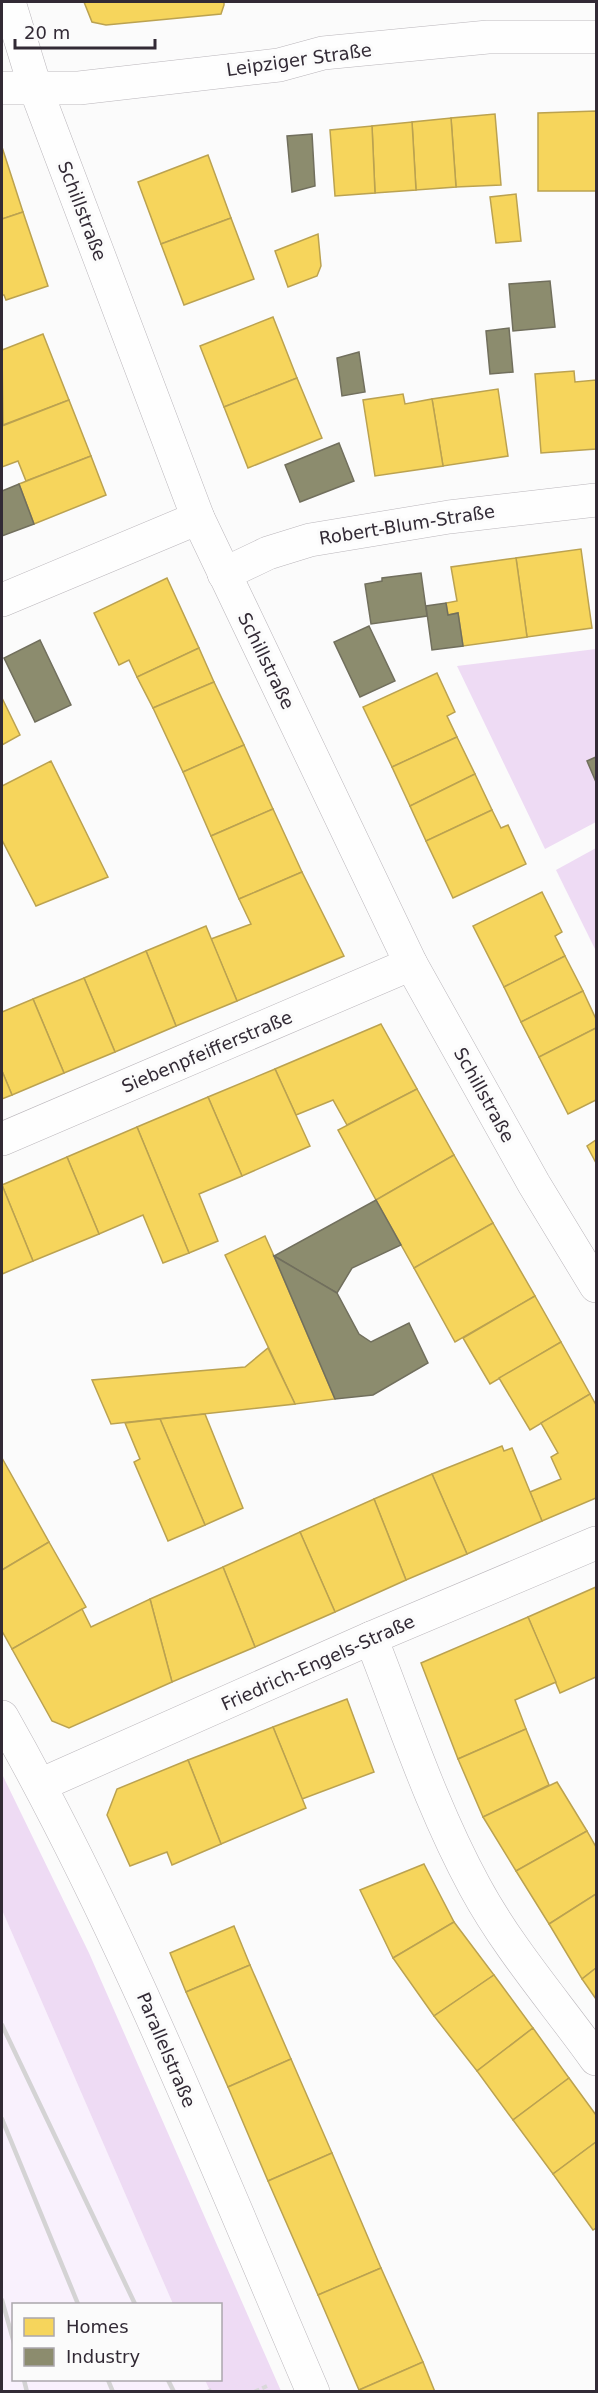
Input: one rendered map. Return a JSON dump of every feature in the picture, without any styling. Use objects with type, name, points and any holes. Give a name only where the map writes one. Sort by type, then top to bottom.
[{"type":"street","name":"Schillstraße","points":[[9,2],[35,87],[198,518],[411,964],[534,1184],[597,1286]]},
{"type":"street","name":"Leipziger Straße","points":[[2,88],[79,88],[279,65],[323,53],[488,37],[597,37]]},
{"type":"street","name":"Robert-Blum-Straße","points":[[224,574],[268,553],[309,540],[449,517],[597,500]]},
{"type":"street","points":[[2,600],[198,518]]},
{"type":"street","name":"Siebenpfeifferstraße","points":[[2,1139],[411,964]]},
{"type":"street","name":"Friedrich-Engels-Straße","points":[[40,1785],[371,1638],[597,1543]]},
{"type":"street","points":[[371,1638],[444,1827],[476,1889],[507,1936],[597,2059]]},
{"type":"street","name":"Parallelstraße","points":[[2,1717],[40,1785],[126,1958],[313,2391]]},
{"type":"shaded area","points":[[596,649],[596,757],[587,761],[596,782],[596,822],[545,849],[457,666]]},
{"type":"shaded area","points":[[596,848],[596,951],[556,870]]},
{"type":"shaded area","points":[[2,1774],[89,1953],[281,2391],[210,2391],[205,2381],[222,2381],[222,2303],[173,2303],[2,1910]]},
{"type":"shaded area","points":[[2,1910],[173,2303],[12,2303],[12,2381],[205,2381],[210,2391],[2,2391]]},
{"type":"building: Homes","points":[[84,2],[224,2],[224,5],[221,14],[106,25],[92,22]]},
{"type":"building: Homes","points":[[596,111],[596,191],[538,191],[538,113]]},
{"type":"building: Homes","points":[[495,114],[501,185],[456,187],[451,118]]},
{"type":"building: Homes","points":[[451,118],[456,187],[416,190],[412,122]]},
{"type":"building: Homes","points":[[412,122],[416,190],[375,193],[372,126]]},
{"type":"building: Homes","points":[[372,126],[375,193],[335,196],[330,130]]},
{"type":"building: Homes","points":[[2,147],[23,212],[2,219]]},
{"type":"building: Homes","points":[[208,155],[231,218],[161,244],[138,182]]},
{"type":"building: Homes","points":[[516,194],[521,241],[496,243],[490,197]]},
{"type":"building: Homes","points":[[23,212],[48,286],[6,300],[2,295],[2,219]]},
{"type":"building: Homes","points":[[231,218],[254,279],[184,305],[161,244]]},
{"type":"building: Homes","points":[[318,234],[321,266],[317,276],[288,287],[275,251]]},
{"type":"building: Homes","points":[[273,317],[297,378],[224,407],[200,346]]},
{"type":"building: Homes","points":[[43,334],[69,400],[3,425],[2,350]]},
{"type":"building: Homes","points":[[574,371],[575,382],[596,380],[596,449],[541,453],[535,374]]},
{"type":"building: Homes","points":[[297,378],[322,438],[248,468],[224,407]]},
{"type":"building: Homes","points":[[498,389],[508,456],[443,466],[432,399]]},
{"type":"building: Homes","points":[[403,394],[405,404],[432,399],[443,466],[375,476],[363,400]]},
{"type":"building: Homes","points":[[69,400],[91,456],[26,481],[18,461],[2,467],[2,426]]},
{"type":"building: Homes","points":[[91,456],[106,495],[34,524],[19,484]]},
{"type":"building: Homes","points":[[581,549],[592,628],[527,637],[516,558]]},
{"type":"building: Homes","points":[[516,558],[527,637],[463,646],[458,613],[448,615],[446,603],[457,601],[451,567]]},
{"type":"building: Homes","points":[[167,578],[199,648],[137,677],[129,660],[119,665],[94,613]]},
{"type":"building: Homes","points":[[199,648],[214,682],[153,708],[137,677]]},
{"type":"building: Homes","points":[[437,673],[455,712],[447,716],[457,737],[392,767],[363,707]]},
{"type":"building: Homes","points":[[214,682],[244,745],[183,772],[153,708]]},
{"type":"building: Homes","points":[[2,698],[20,735],[2,745]]},
{"type":"building: Homes","points":[[457,737],[475,774],[410,806],[392,767]]},
{"type":"building: Homes","points":[[244,745],[273,809],[211,836],[183,772]]},
{"type":"building: Homes","points":[[51,761],[108,877],[36,906],[2,840],[2,786]]},
{"type":"building: Homes","points":[[475,774],[492,810],[426,841],[410,806]]},
{"type":"building: Homes","points":[[273,809],[302,872],[239,899],[211,836]]},
{"type":"building: Homes","points":[[492,810],[501,828],[508,825],[526,864],[453,898],[426,841]]},
{"type":"building: Homes","points":[[302,872],[344,956],[237,1001],[211,939],[251,924],[239,899]]},
{"type":"building: Homes","points":[[542,892],[562,932],[555,936],[565,956],[504,987],[473,926]]},
{"type":"building: Homes","points":[[206,926],[237,1001],[176,1026],[146,951]]},
{"type":"building: Homes","points":[[146,951],[176,1026],[115,1052],[84,978]]},
{"type":"building: Homes","points":[[565,956],[583,991],[521,1022],[504,987]]},
{"type":"building: Homes","points":[[84,978],[115,1052],[64,1073],[33,999]]},
{"type":"building: Homes","points":[[583,991],[596,1019],[596,1028],[539,1057],[521,1022]]},
{"type":"building: Homes","points":[[33,999],[64,1073],[12,1095],[2,1071],[2,1012]]},
{"type":"building: Homes","points":[[381,1024],[417,1089],[347,1125],[333,1100],[296,1115],[275,1069]]},
{"type":"building: Homes","points":[[596,1028],[596,1100],[568,1114],[539,1057]]},
{"type":"building: Homes","points":[[275,1069],[310,1146],[242,1176],[208,1097]]},
{"type":"building: Homes","points":[[2,1071],[12,1095],[2,1099]]},
{"type":"building: Homes","points":[[417,1089],[454,1155],[376,1200],[338,1130]]},
{"type":"building: Homes","points":[[208,1097],[242,1176],[199,1194],[218,1241],[189,1253],[137,1127]]},
{"type":"building: Homes","points":[[137,1127],[189,1253],[163,1263],[143,1215],[99,1234],[67,1157]]},
{"type":"building: Homes","points":[[596,1140],[596,1163],[587,1146]]},
{"type":"building: Homes","points":[[454,1155],[493,1223],[414,1268],[376,1200]]},
{"type":"building: Homes","points":[[67,1157],[99,1234],[33,1261],[2,1185]]},
{"type":"building: Homes","points":[[2,1185],[33,1261],[2,1274]]},
{"type":"building: Homes","points":[[493,1223],[535,1296],[455,1342],[414,1268]]},
{"type":"building: Homes","points":[[265,1236],[335,1399],[295,1404],[225,1255]]},
{"type":"building: Homes","points":[[535,1296],[561,1342],[490,1384],[463,1338]]},
{"type":"building: Homes","points":[[561,1342],[590,1394],[530,1430],[499,1378]]},
{"type":"building: Homes","points":[[268,1348],[295,1404],[111,1424],[92,1380],[245,1367]]},
{"type":"building: Homes","points":[[590,1394],[596,1405],[596,1498],[542,1521],[530,1492],[561,1479],[551,1457],[558,1453],[541,1423]]},
{"type":"building: Homes","points":[[205,1414],[243,1508],[205,1525],[160,1419]]},
{"type":"building: Homes","points":[[160,1419],[205,1525],[168,1541],[134,1462],[140,1459],[125,1423]]},
{"type":"building: Homes","points":[[502,1446],[504,1451],[512,1448],[542,1521],[467,1554],[432,1474]]},
{"type":"building: Homes","points":[[2,1458],[49,1542],[2,1570]]},
{"type":"building: Homes","points":[[432,1474],[467,1554],[406,1580],[374,1499]]},
{"type":"building: Homes","points":[[374,1499],[406,1580],[335,1612],[300,1532]]},
{"type":"building: Homes","points":[[300,1532],[335,1612],[255,1647],[223,1567]]},
{"type":"building: Homes","points":[[49,1542],[86,1607],[12,1649],[2,1631],[2,1570]]},
{"type":"building: Homes","points":[[223,1567],[255,1647],[172,1682],[150,1599]]},
{"type":"building: Homes","points":[[596,1587],[596,1677],[560,1693],[528,1617]]},
{"type":"building: Homes","points":[[150,1599],[172,1682],[69,1728],[52,1721],[12,1649],[82,1609],[91,1627]]},
{"type":"building: Homes","points":[[528,1617],[556,1682],[515,1700],[526,1729],[458,1759],[421,1663]]},
{"type":"building: Homes","points":[[347,1699],[374,1772],[302,1799],[273,1727]]},
{"type":"building: Homes","points":[[273,1727],[306,1808],[221,1844],[188,1760]]},
{"type":"building: Homes","points":[[526,1729],[549,1785],[483,1817],[458,1759]]},
{"type":"building: Homes","points":[[188,1760],[221,1844],[172,1865],[167,1852],[130,1866],[107,1815],[117,1789]]},
{"type":"building: Homes","points":[[557,1782],[587,1831],[516,1871],[483,1817]]},
{"type":"building: Homes","points":[[587,1831],[596,1847],[596,1894],[549,1924],[516,1871]]},
{"type":"building: Homes","points":[[424,1864],[454,1922],[393,1958],[360,1890]]},
{"type":"building: Homes","points":[[596,1894],[596,1968],[582,1979],[549,1924]]},
{"type":"building: Homes","points":[[454,1922],[494,1975],[434,2016],[393,1958]]},
{"type":"building: Homes","points":[[234,1926],[250,1965],[186,1992],[170,1953]]},
{"type":"building: Homes","points":[[250,1965],[291,2059],[228,2087],[186,1992]]},
{"type":"building: Homes","points":[[596,1968],[596,1999],[582,1979]]},
{"type":"building: Homes","points":[[494,1975],[533,2028],[477,2071],[434,2016]]},
{"type":"building: Homes","points":[[533,2028],[569,2078],[513,2120],[477,2071]]},
{"type":"building: Homes","points":[[291,2059],[332,2153],[268,2181],[228,2087]]},
{"type":"building: Homes","points":[[569,2078],[596,2115],[596,2142],[553,2174],[513,2120]]},
{"type":"building: Homes","points":[[596,2142],[596,2228],[593,2230],[553,2174]]},
{"type":"building: Homes","points":[[332,2153],[381,2268],[318,2295],[268,2181]]},
{"type":"building: Homes","points":[[381,2268],[423,2362],[359,2390],[318,2295]]},
{"type":"building: Homes","points":[[423,2362],[435,2392],[359,2392],[359,2390]]},
{"type":"building: Industry","points":[[312,134],[315,186],[292,192],[287,136]]},
{"type":"building: Industry","points":[[550,281],[555,327],[513,331],[509,284]]},
{"type":"building: Industry","points":[[509,328],[513,372],[490,374],[486,331]]},
{"type":"building: Industry","points":[[359,352],[365,392],[342,396],[337,358]]},
{"type":"building: Industry","points":[[339,443],[354,481],[300,502],[285,465]]},
{"type":"building: Industry","points":[[19,484],[34,524],[2,536],[2,491]]},
{"type":"building: Industry","points":[[421,573],[427,616],[371,624],[365,584],[382,581],[382,578]]},
{"type":"building: Industry","points":[[446,603],[448,615],[458,613],[463,646],[432,650],[426,606]]},
{"type":"building: Industry","points":[[369,626],[395,681],[360,697],[334,642]]},
{"type":"building: Industry","points":[[40,640],[71,705],[35,722],[4,658]]},
{"type":"building: Industry","points":[[596,757],[596,782],[587,761]]},
{"type":"building: Industry","points":[[376,1200],[401,1245],[352,1268],[337,1293],[274,1256]]},
{"type":"building: Industry","points":[[274,1256],[337,1293],[359,1334],[371,1342],[409,1323],[428,1363],[373,1395],[335,1399]]},
{"type":"railway","points":[[2,2025],[135,2303]]},
{"type":"railway","points":[[2,2119],[78,2303]]},
{"type":"railway","points":[[2,2300],[12,2336]]},
{"type":"railway","points":[[24,2381],[27,2392]]},
{"type":"railway","points":[[108,2381],[113,2392]]},
{"type":"railway","points":[[168,2381],[174,2392]]}]
